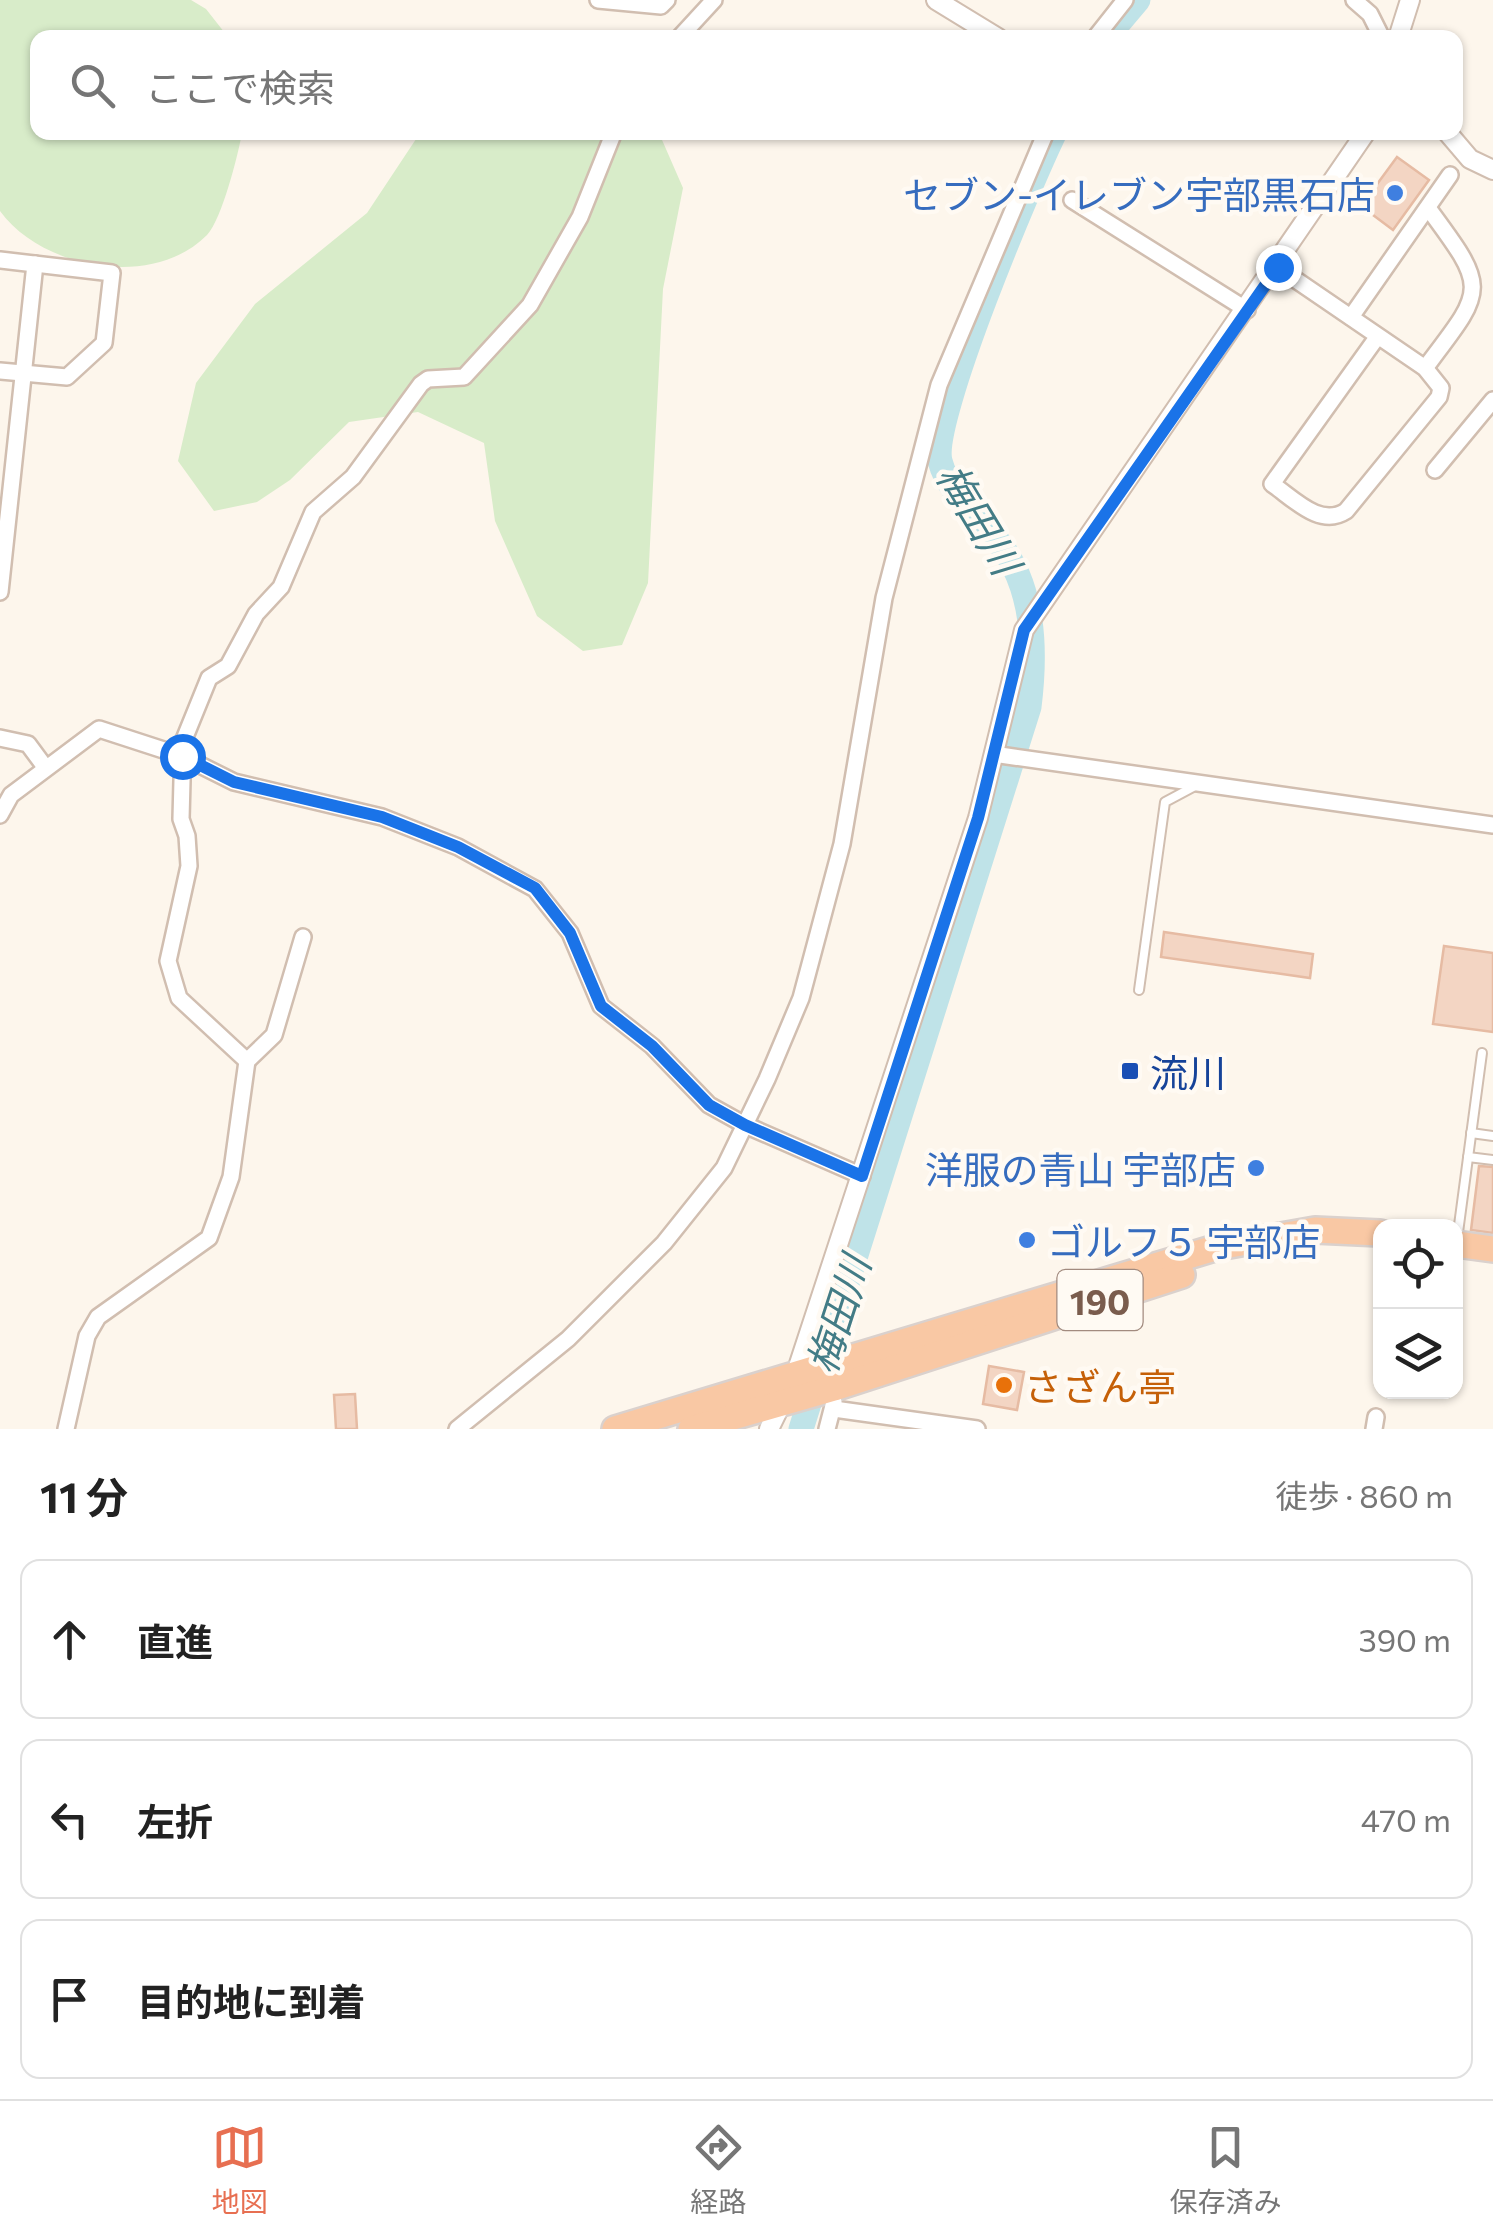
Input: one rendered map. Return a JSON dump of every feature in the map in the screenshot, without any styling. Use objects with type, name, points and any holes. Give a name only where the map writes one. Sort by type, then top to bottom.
[{"type":"highway","name":"190","points":[[690,1429],[1218,1248],[1315,1230],[1373,1234]]},
{"type":"highway","name":"190","points":[[614,1429],[815,1385],[1254,1254],[1317,1244],[1373,1247]]},
{"type":"highway","points":[[1463,1245],[1493,1249]]},
{"type":"highway","points":[[1463,1258],[1493,1262]]},
{"type":"street","points":[[598,0],[644,8],[662,6],[667,0]]},
{"type":"street","points":[[686,30],[714,0]]},
{"type":"street","points":[[936,0],[985,30]]},
{"type":"street","points":[[1101,30],[1125,0]]},
{"type":"street","points":[[1354,0],[1370,14],[1378,30]]},
{"type":"street","points":[[1401,30],[1410,0]]},
{"type":"street","points":[[247,1062],[179,998],[168,961],[189,866],[181,819],[182,756],[209,678],[228,666],[256,614],[280,587],[313,512],[353,477],[421,384],[464,378],[530,305],[580,217],[611,140]]},
{"type":"street","points":[[456,1429],[568,1339],[664,1243],[724,1168],[745,1125],[800,998],[842,844],[884,598],[938,385],[1043,140]]},
{"type":"street","points":[[827,1429],[815,1385],[862,1176],[978,818],[1011,757],[1024,630],[1278,267],[1361,140]]},
{"type":"street","points":[[1454,140],[1470,159],[1493,170]]},
{"type":"street","points":[[1350,317],[1450,175]]},
{"type":"street","points":[[1072,200],[1247,310]]},
{"type":"street","points":[[1425,368],[1471,307],[1474,293],[1473,274],[1462,253],[1428,208]]},
{"type":"street","points":[[0,260],[112,273],[104,343],[67,377],[0,371]]},
{"type":"street","points":[[0,592],[35,264]]},
{"type":"street","points":[[1278,267],[1425,368],[1439,380],[1439,397],[1346,512],[1330,518],[1317,516],[1272,484],[1378,336]]},
{"type":"street","points":[[1435,470],[1487,416],[1493,400]]},
{"type":"street","points":[[0,815],[11,795],[99,729],[182,756],[234,782],[382,817],[458,847],[535,888],[570,933],[601,1006],[652,1046],[709,1105],[862,1176]]},
{"type":"street","points":[[0,738],[28,744],[45,768]]},
{"type":"street","points":[[1011,757],[1493,825]]},
{"type":"street","points":[[66,1429],[88,1336],[98,1317],[209,1238],[232,1177],[247,1062],[274,1034],[303,937]]},
{"type":"street","points":[[769,1429],[815,1385]]},
{"type":"street","points":[[815,1385],[977,1429]]},
{"type":"lane","points":[[1138,990],[1165,802],[1199,784]]},
{"type":"lane","points":[[1459,1219],[1482,1053]]},
{"type":"lane","points":[[1471,1134],[1493,1136]]},
{"type":"lane","points":[[1468,1157],[1493,1160]]},
{"type":"green space","points":[[0,0],[191,0],[206,9],[222,30],[30,30],[30,140],[240,140],[224,201],[207,235],[184,252],[158,263],[129,267],[99,265],[70,259],[42,247],[0,211]]},
{"type":"green space","points":[[415,140],[662,140],[683,188],[663,289],[648,583],[622,645],[583,651],[537,616],[495,521],[484,443],[418,412],[349,422],[290,480],[257,502],[214,511],[178,461],[196,383],[255,304],[367,213]]},
{"type":"building","name":"セブン-イレブン宇部黒石店","points":[[1397,157],[1429,180],[1393,230],[1361,206]]},
{"type":"building","points":[[1164,932],[1313,954],[1310,978],[1161,957]]},
{"type":"building","points":[[1444,946],[1493,953],[1493,1032],[1433,1024]]},
{"type":"building","points":[[1479,1166],[1493,1167],[1493,1233],[1471,1230]]},
{"type":"building","name":"さざん亭","points":[[989,1366],[1024,1372],[1017,1410],[983,1404]]},
{"type":"building","points":[[355,1394],[357,1429],[336,1429],[334,1395]]},
{"type":"waterway","name":"梅田川","points":[[1113,30],[1138,0]]},
{"type":"waterway","name":"梅田川","points":[[801,1429],[1029,707],[1032,642],[1019,578],[997,540],[949,483],[940,461],[941,437],[966,351],[1051,140]]},
{"type":"place","name":"セブン-イレブン宇部黒石店","points":[[1395,193]]},
{"type":"place","name":"流川","points":[[1130,1071]]},
{"type":"place","name":"洋服の青山 宇部店","points":[[1256,1168]]},
{"type":"place","name":"ゴルフ５ 宇部店","points":[[1027,1240]]},
{"type":"place","name":"さざん亭","points":[[1004,1385]]},
{"type":"route","points":[[182,756],[234,782],[382,817],[458,847],[535,888],[570,933],[601,1006],[652,1046],[709,1105],[862,1176],[978,818],[1024,630],[1278,267]]}]
